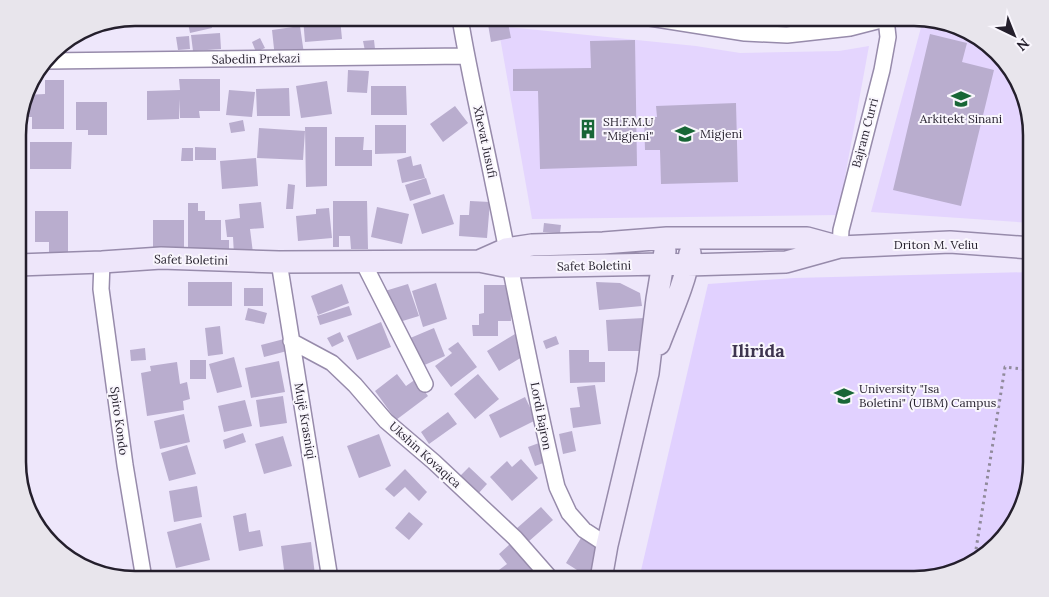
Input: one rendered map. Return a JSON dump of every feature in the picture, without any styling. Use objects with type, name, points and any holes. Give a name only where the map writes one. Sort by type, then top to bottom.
[{"type":"street","name":"Xhevat Jusufi","points":[[461,26],[508,258]]},
{"type":"street","name":"Bajram Curri","points":[[705,26],[787,35],[858,26]]},
{"type":"street","name":"Bajram Curri","points":[[840,247],[842,222],[883,62],[888,37],[888,26]]},
{"type":"street","name":"Sabedin Prekazi","points":[[55,61],[466,56]]},
{"type":"street","name":"Driton M. Veliu","points":[[680,239],[806,238],[840,247]]},
{"type":"street","name":"Safet Boletini","points":[[508,258],[532,245],[680,239]]},
{"type":"street","points":[[602,571],[648,373],[676,265],[680,239]]},
{"type":"street","name":"Driton M. Veliu","points":[[676,265],[786,262],[840,247],[950,242],[1023,247]]},
{"type":"street","name":"Safet Boletini","points":[[26,264],[161,258],[279,262],[363,262],[478,261],[508,258],[676,265]]},
{"type":"street","name":"Lordi Bajron","points":[[508,258],[557,487],[569,512],[584,530],[607,545]]},
{"type":"street","name":"Spiro Kondo","points":[[102,262],[102,299],[125,465],[143,571]]},
{"type":"street","name":"Mujë Krasniqi","points":[[279,262],[329,571]]},
{"type":"street","points":[[363,262],[425,384]]},
{"type":"street","name":"Ukshin Kovaqica","points":[[291,341],[332,363],[386,421],[434,462],[515,538],[543,571]]},
{"type":"path","points":[[976,551],[1005,368],[1023,369]]},
{"type":"shaded area","name":"Migjeni","points":[[498,26],[696,46],[740,53],[839,51],[869,46],[838,215],[532,219]]},
{"type":"shaded area","name":"Arkitekt Sinani","points":[[921,27],[942,30],[968,41],[989,56],[989,60],[993,60],[1012,87],[1021,114],[1023,128],[1023,222],[871,212]]},
{"type":"shaded area","name":"University \"Isa Boletini\" (UIBM) Campus","points":[[1023,272],[1023,469],[1017,497],[1008,516],[986,544],[962,560],[935,569],[921,571],[641,571],[708,284],[794,278]]},
{"type":"building","points":[[189,26],[212,26],[212,28],[190,33]]},
{"type":"building","points":[[300,26],[304,54],[275,58],[272,30]]},
{"type":"building","points":[[304,26],[341,26],[342,39],[305,42]]},
{"type":"building","points":[[488,26],[509,26],[511,38],[491,42]]},
{"type":"building","points":[[764,26],[815,26],[815,27],[764,28]]},
{"type":"building","points":[[220,33],[221,49],[193,51],[191,35]]},
{"type":"building","points":[[930,34],[967,43],[962,62],[994,70],[961,206],[893,190]]},
{"type":"building","points":[[189,36],[190,49],[178,50],[176,37]]},
{"type":"building","points":[[260,38],[265,48],[256,52],[252,42]]},
{"type":"building","points":[[374,40],[375,49],[365,51],[363,41]]},
{"type":"building","name":"SH.F.M.U \"Migjeni\"","points":[[635,40],[637,166],[540,169],[538,91],[513,91],[513,69],[591,68],[590,41]]},
{"type":"building","points":[[348,70],[369,71],[367,93],[347,92]]},
{"type":"building","points":[[179,79],[220,79],[220,111],[199,111],[200,118],[180,118],[179,99],[179,119],[147,120],[147,91],[180,90]]},
{"type":"building","points":[[45,80],[64,80],[64,129],[32,129],[32,117],[28,117],[32,100],[34,95],[45,94]]},
{"type":"building","points":[[327,81],[332,114],[301,118],[296,86]]},
{"type":"building","points":[[371,86],[406,86],[407,115],[371,115]]},
{"type":"building","points":[[289,88],[290,116],[257,116],[256,89]]},
{"type":"building","points":[[229,90],[255,92],[252,117],[226,115]]},
{"type":"building","points":[[76,102],[107,102],[107,135],[88,135],[88,130],[76,130]]},
{"type":"building","points":[[736,103],[738,182],[661,184],[660,150],[645,150],[644,117],[657,117],[656,106]]},
{"type":"building","points":[[455,106],[468,123],[443,142],[430,124]]},
{"type":"building","points":[[243,120],[245,131],[231,133],[229,123]]},
{"type":"building","points":[[375,125],[406,125],[406,153],[375,154]]},
{"type":"building","points":[[305,127],[327,127],[327,186],[306,187]]},
{"type":"building","points":[[259,128],[305,131],[303,160],[257,158]]},
{"type":"building","points":[[335,137],[364,137],[363,150],[372,150],[372,166],[335,166]]},
{"type":"building","points":[[30,142],[72,142],[71,169],[30,169]]},
{"type":"building","points":[[195,147],[216,148],[216,160],[195,160]]},
{"type":"building","points":[[182,148],[193,148],[193,161],[181,161]]},
{"type":"building","points":[[411,156],[413,166],[421,164],[425,178],[402,183],[397,160]]},
{"type":"building","points":[[256,158],[258,186],[222,189],[220,161]]},
{"type":"building","points":[[426,178],[431,194],[410,201],[405,185]]},
{"type":"building","points":[[288,184],[295,185],[293,209],[286,209]]},
{"type":"building","points":[[444,194],[454,224],[422,234],[413,204]]},
{"type":"building","points":[[333,201],[367,201],[368,249],[351,249],[350,236],[339,236],[339,247],[333,247]]},
{"type":"building","points":[[470,201],[490,202],[487,238],[459,236],[460,215],[469,215]]},
{"type":"building","points":[[261,202],[264,228],[250,229],[253,253],[234,255],[233,237],[227,237],[225,220],[240,218],[239,204]]},
{"type":"building","points":[[188,203],[198,203],[198,211],[205,211],[205,220],[221,220],[221,240],[229,240],[229,255],[188,254]]},
{"type":"building","points":[[377,207],[409,214],[402,244],[371,237]]},
{"type":"building","points":[[329,208],[332,238],[298,241],[296,216],[316,214],[316,209]]},
{"type":"building","points":[[35,211],[68,211],[68,257],[49,257],[49,242],[35,242]]},
{"type":"building","points":[[153,220],[184,220],[184,247],[153,247]]},
{"type":"building","points":[[544,223],[561,225],[560,233],[543,232]]},
{"type":"building","points":[[188,282],[232,282],[232,306],[188,306]]},
{"type":"building","points":[[596,282],[620,283],[640,293],[642,306],[599,310]]},
{"type":"building","points":[[436,283],[447,319],[423,327],[412,291]]},
{"type":"building","points":[[342,284],[349,303],[318,315],[311,296]]},
{"type":"building","points":[[408,284],[419,316],[396,323],[385,291]]},
{"type":"building","points":[[484,285],[510,285],[511,321],[498,321],[498,336],[473,336],[472,325],[479,325],[479,314],[484,313]]},
{"type":"building","points":[[244,288],[263,288],[263,306],[244,306]]},
{"type":"building","points":[[349,306],[352,315],[320,325],[317,316]]},
{"type":"building","points":[[248,308],[267,313],[264,324],[245,320]]},
{"type":"building","points":[[644,318],[644,351],[608,351],[606,320]]},
{"type":"building","points":[[381,322],[391,347],[357,360],[347,336]]},
{"type":"building","points":[[220,326],[223,354],[208,356],[205,328]]},
{"type":"building","points":[[434,328],[445,356],[420,367],[408,339]]},
{"type":"building","points":[[340,332],[344,341],[332,347],[327,338]]},
{"type":"building","points":[[515,334],[527,354],[499,371],[487,351]]},
{"type":"building","points":[[556,336],[559,344],[546,349],[543,341]]},
{"type":"building","points":[[284,339],[287,351],[264,357],[261,345]]},
{"type":"building","points":[[458,342],[477,367],[451,387],[435,366],[452,353],[448,349]]},
{"type":"building","points":[[145,348],[146,360],[131,361],[130,350]]},
{"type":"building","points":[[569,350],[589,350],[589,362],[605,362],[605,382],[570,383]]},
{"type":"building","points":[[234,357],[242,387],[217,393],[209,364]]},
{"type":"building","points":[[190,360],[206,360],[206,379],[190,379]]},
{"type":"building","points":[[279,361],[285,392],[251,398],[245,368]]},
{"type":"building","points":[[177,362],[180,384],[187,382],[190,399],[183,401],[184,410],[147,416],[141,373],[151,371],[150,366]]},
{"type":"building","points":[[397,374],[406,386],[416,379],[428,396],[396,420],[375,391]]},
{"type":"building","points":[[478,374],[499,399],[475,419],[454,394]]},
{"type":"building","points":[[595,385],[601,424],[573,428],[570,408],[580,407],[577,387]]},
{"type":"building","points":[[283,396],[287,423],[260,427],[256,400]]},
{"type":"building","points":[[525,397],[536,420],[500,438],[489,415]]},
{"type":"building","points":[[245,400],[252,426],[224,432],[218,406]]},
{"type":"building","points":[[448,412],[457,424],[429,444],[421,432]]},
{"type":"building","points":[[184,414],[190,442],[160,449],[154,421]]},
{"type":"building","points":[[572,431],[576,451],[563,454],[559,434]]},
{"type":"building","points":[[243,433],[246,442],[225,449],[223,440]]},
{"type":"building","points":[[379,434],[391,466],[359,478],[347,446]]},
{"type":"building","points":[[283,436],[292,466],[264,474],[255,444]]},
{"type":"building","points":[[539,443],[546,462],[535,466],[528,447]]},
{"type":"building","points":[[187,445],[196,474],[169,481],[161,453]]},
{"type":"building","points":[[521,459],[538,478],[512,501],[490,477],[507,461],[512,467]]},
{"type":"building","points":[[469,467],[487,484],[477,495],[459,477]]},
{"type":"building","points":[[405,469],[427,492],[419,501],[405,487],[394,497],[385,489]]},
{"type":"building","points":[[197,486],[202,517],[174,522],[169,491]]},
{"type":"building","points":[[541,507],[553,520],[528,542],[516,529]]},
{"type":"building","points":[[409,512],[423,524],[409,540],[395,528]]},
{"type":"building","points":[[246,513],[249,532],[260,530],[263,546],[239,551],[233,516]]},
{"type":"building","points":[[201,523],[210,560],[176,568],[167,532]]},
{"type":"building","points":[[581,538],[603,551],[591,571],[579,571],[566,563]]},
{"type":"building","points":[[311,542],[315,571],[284,571],[281,546]]},
{"type":"building","points":[[510,544],[532,571],[498,571],[507,564],[499,554]]},
{"type":"place","name":"Arkitekt Sinani","points":[[961,99]]},
{"type":"place","name":"SH.F.M.U \"Migjeni\"","points":[[588,129]]},
{"type":"place","name":"Migjeni","points":[[685,134]]},
{"type":"place","name":"University \"Isa Boletini\" (UIBM) Campus","points":[[844,396]]},
{"type":"district","name":"Ilirida","points":[[758,351]]}]
